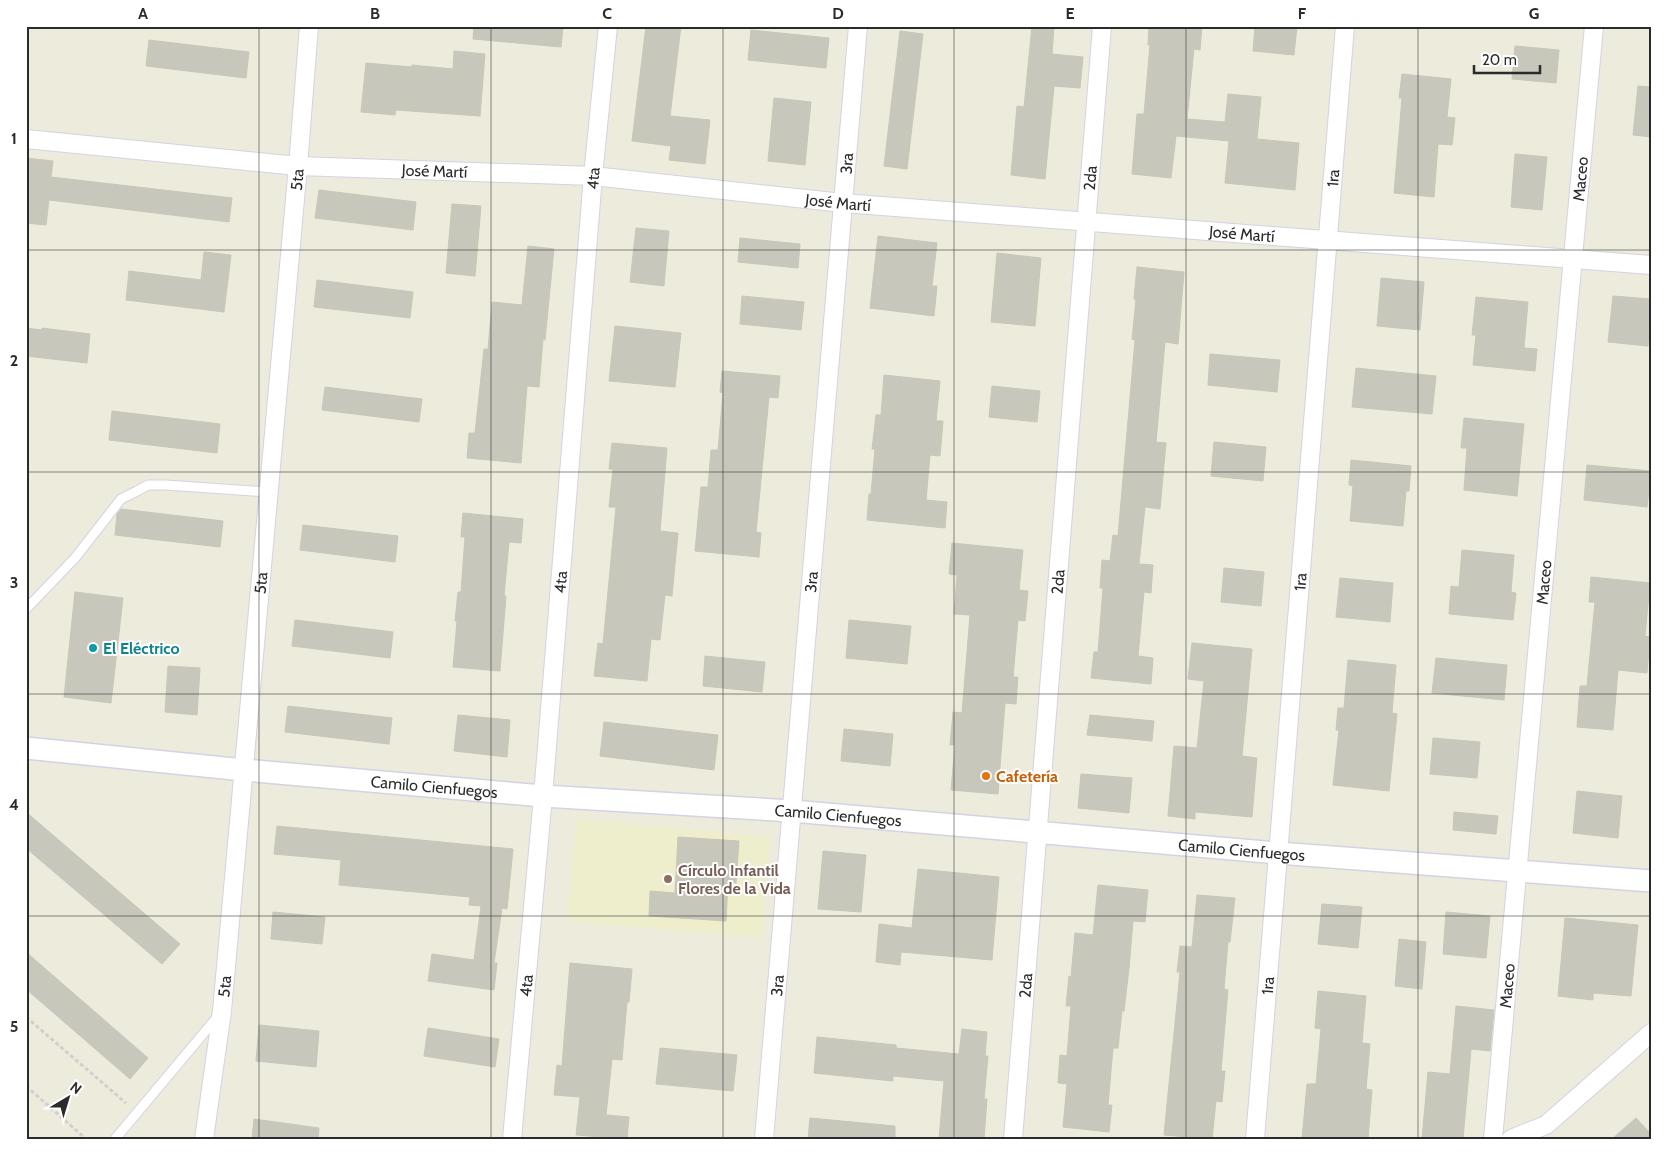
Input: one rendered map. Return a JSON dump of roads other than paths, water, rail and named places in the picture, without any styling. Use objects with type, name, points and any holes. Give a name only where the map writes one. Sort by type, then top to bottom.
[{"type":"street","name":"5ta","points":[[204,1139],[222,1011],[309,26]]},
{"type":"street","name":"4ta","points":[[512,1139],[593,176],[608,26]]},
{"type":"street","name":"3ra","points":[[764,1139],[858,26]]},
{"type":"street","name":"2da","points":[[1013,1139],[1102,26]]},
{"type":"street","name":"1ra","points":[[1255,1139],[1345,26]]},
{"type":"street","name":"Maceo","points":[[1493,1139],[1594,26]]},
{"type":"street","name":"José Martí","points":[[26,139],[298,166],[593,176],[843,203],[1651,265]]},
{"type":"street","name":"Camilo Cienfuegos","points":[[26,748],[244,770],[542,796],[792,811],[1278,853],[1651,881]]},
{"type":"street","points":[[1511,1139],[1546,1125],[1651,1033]]},
{"type":"lane","points":[[26,609],[75,558],[121,499],[137,491],[148,486],[166,485],[268,492]]},
{"type":"lane","points":[[115,1139],[222,1011]]},
{"type":"place","name":"El Eléctrico","points":[[93,648]]},
{"type":"place","name":"Cafetería","points":[[986,776]]},
{"type":"place","name":"Círculo Infantil Flores de la Vida","points":[[668,879]]}]
